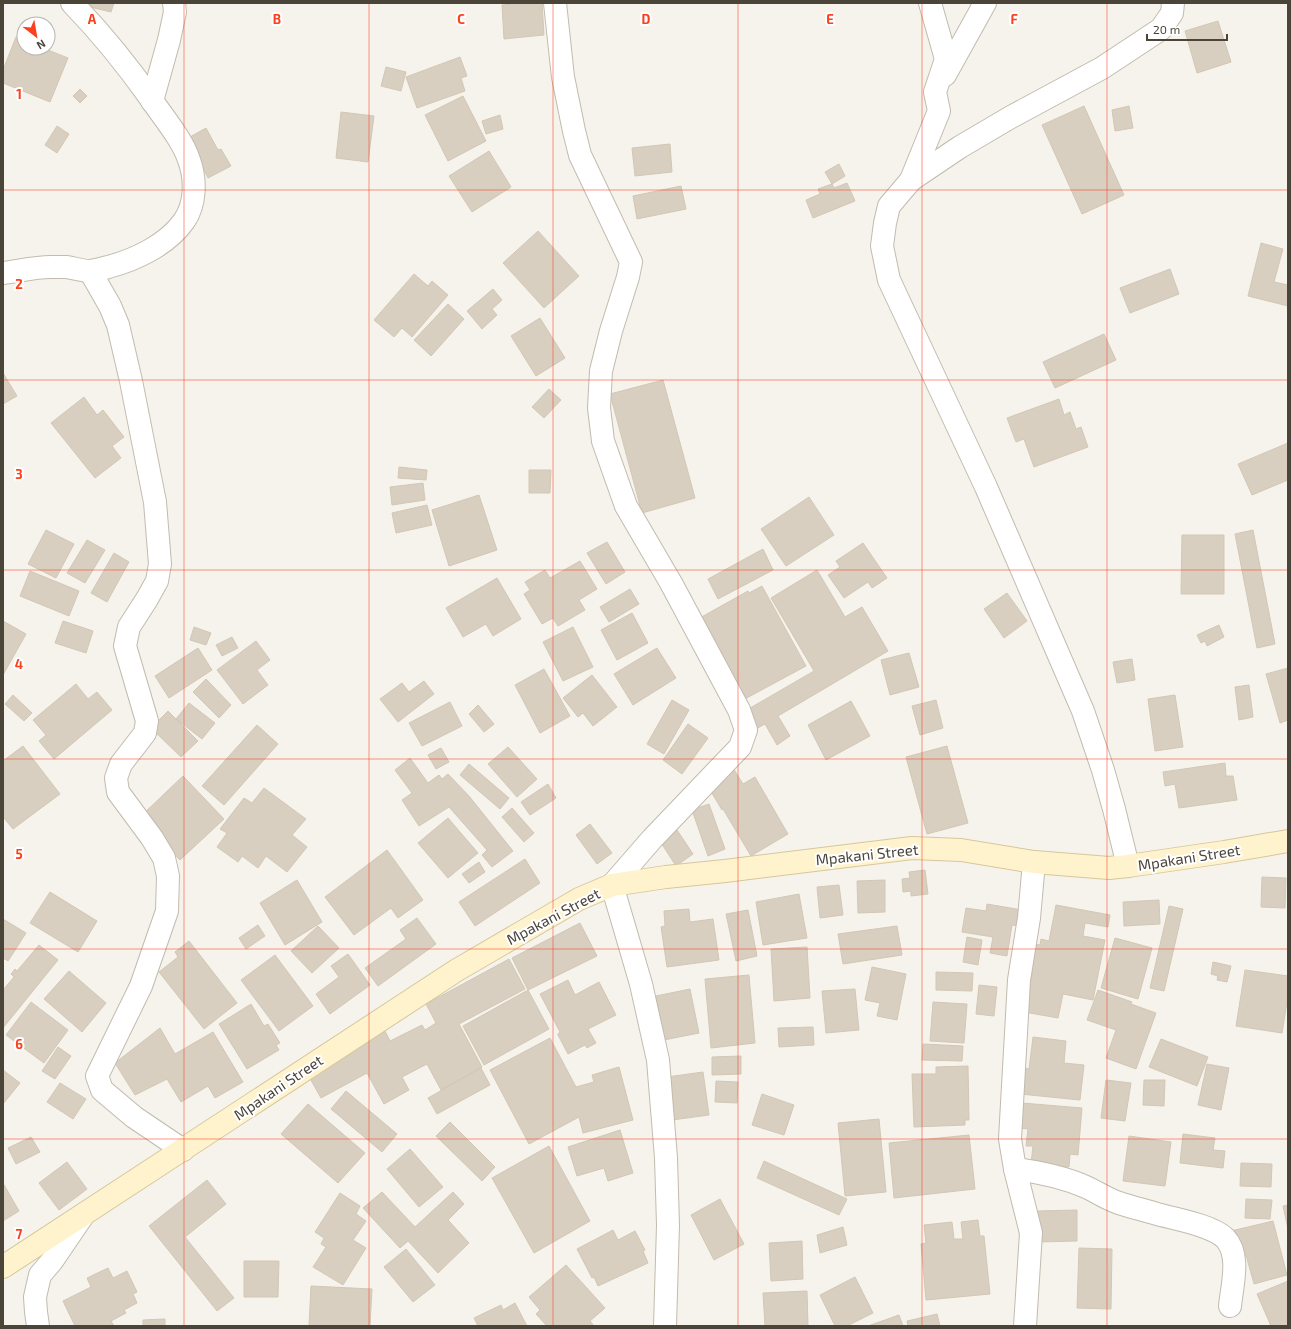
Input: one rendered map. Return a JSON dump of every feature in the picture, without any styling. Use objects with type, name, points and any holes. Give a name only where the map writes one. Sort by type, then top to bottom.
[{"type":"street","points":[[3,273],[49,267],[65,267],[90,271],[124,262],[156,247],[170,236],[184,221],[192,201],[193,181],[189,160],[175,133],[106,38],[72,3]]},
{"type":"street","points":[[152,101],[169,40],[175,12],[174,3]]},
{"type":"street","points":[[555,3],[564,77],[580,155],[631,262],[601,371],[599,408],[603,441],[626,506],[671,583],[739,710],[746,730],[740,747],[652,839],[612,886],[641,984],[658,1060],[666,1158],[668,1225],[665,1326]]},
{"type":"street","points":[[911,180],[939,111],[935,92],[946,59],[930,3]]},
{"type":"street","points":[[935,92],[986,3]]},
{"type":"street","points":[[1128,866],[1103,770],[1083,711],[986,487],[889,280],[882,246],[889,206],[911,180],[960,147],[1011,117],[1109,64],[1161,29],[1172,12],[1173,3]]},
{"type":"street","points":[[90,271],[110,306],[118,325],[131,381],[155,502],[159,537],[160,564],[157,581],[129,627],[125,646],[147,721],[145,733],[121,764],[116,778],[118,792],[152,838],[164,858],[168,876],[167,911],[141,986],[97,1076],[102,1090],[114,1102],[183,1150]]},
{"type":"street","name":"Mpakani Street","points":[[3,1268],[457,970],[579,899],[612,886],[660,878],[912,848],[960,850],[1034,862],[1109,868],[1224,852],[1288,841]]},
{"type":"street","points":[[1025,1326],[1030,1233],[1015,1169],[1010,1140],[1019,980],[1029,918],[1034,862]]},
{"type":"street","points":[[1015,1169],[1040,1172],[1063,1178],[1086,1187],[1108,1199],[1197,1224],[1213,1230],[1224,1238],[1231,1248],[1234,1262],[1230,1306]]},
{"type":"street","points":[[38,1326],[35,1297],[40,1275],[52,1261],[84,1214]]},
{"type":"building","points":[[91,3],[114,3],[111,12],[90,7]]},
{"type":"building","points":[[542,3],[544,35],[504,39],[502,5]]},
{"type":"building","points":[[1218,21],[1231,62],[1197,73],[1185,31]]},
{"type":"building","points":[[16,37],[16,56],[56,56],[56,53],[68,58],[50,102],[3,83],[3,70]]},
{"type":"building","points":[[460,57],[467,76],[461,78],[465,91],[417,108],[406,77]]},
{"type":"building","points":[[386,67],[406,72],[401,91],[381,86]]},
{"type":"building","points":[[80,89],[87,96],[80,103],[73,96]]},
{"type":"building","points":[[463,96],[486,141],[448,161],[425,115]]},
{"type":"building","points":[[1084,106],[1124,195],[1082,214],[1042,125]]},
{"type":"building","points":[[1129,106],[1133,128],[1115,131],[1112,110]]},
{"type":"building","points":[[341,112],[374,116],[368,162],[336,158]]},
{"type":"building","points":[[500,115],[503,129],[486,134],[482,121]]},
{"type":"building","points":[[57,126],[69,134],[57,153],[45,145]]},
{"type":"building","points":[[206,128],[218,150],[221,149],[231,166],[208,178],[188,138]]},
{"type":"building","points":[[670,144],[672,172],[635,176],[632,148]]},
{"type":"building","points":[[489,151],[511,187],[472,212],[449,176]]},
{"type":"building","points":[[839,164],[845,176],[832,184],[825,172]]},
{"type":"building","points":[[847,183],[855,201],[813,218],[806,200],[820,194],[818,189],[832,184],[834,188]]},
{"type":"building","points":[[681,186],[686,209],[637,219],[633,196]]},
{"type":"building","points":[[538,231],[579,276],[544,308],[503,263]]},
{"type":"building","points":[[1261,243],[1283,249],[1274,282],[1288,285],[1288,306],[1248,296]]},
{"type":"building","points":[[1170,269],[1179,294],[1130,313],[1120,288]]},
{"type":"building","points":[[414,274],[428,286],[432,281],[448,295],[412,337],[402,328],[394,337],[374,320]]},
{"type":"building","points":[[493,289],[502,300],[492,309],[497,315],[482,329],[467,311]]},
{"type":"building","points":[[448,304],[464,319],[431,356],[414,340]]},
{"type":"building","points":[[540,318],[565,358],[536,376],[511,336]]},
{"type":"building","points":[[1104,334],[1116,360],[1055,388],[1043,362]]},
{"type":"building","points":[[3,373],[17,396],[3,404]]},
{"type":"building","points":[[663,380],[695,498],[642,513],[610,394]]},
{"type":"building","points":[[549,389],[561,400],[544,418],[532,407]]},
{"type":"building","points":[[84,397],[97,415],[103,410],[124,437],[112,446],[121,458],[95,478],[51,423]]},
{"type":"building","points":[[1059,399],[1064,415],[1070,412],[1076,429],[1081,427],[1088,447],[1034,467],[1024,439],[1016,442],[1007,418]]},
{"type":"building","points":[[1288,443],[1288,480],[1252,495],[1238,464]]},
{"type":"building","points":[[399,467],[427,470],[426,480],[398,478]]},
{"type":"building","points":[[529,470],[551,470],[550,493],[529,493]]},
{"type":"building","points":[[423,483],[425,500],[392,505],[390,487]]},
{"type":"building","points":[[479,495],[497,550],[449,566],[432,510]]},
{"type":"building","points":[[809,497],[834,535],[786,566],[761,529]]},
{"type":"building","points":[[427,505],[432,525],[396,533],[392,513]]},
{"type":"building","points":[[46,530],[74,544],[56,578],[28,564]]},
{"type":"building","points":[[1253,530],[1275,644],[1257,648],[1235,534]]},
{"type":"building","points":[[1182,535],[1224,535],[1224,594],[1181,594]]},
{"type":"building","points":[[87,540],[105,550],[85,583],[67,573]]},
{"type":"building","points":[[607,542],[625,572],[606,584],[587,553]]},
{"type":"building","points":[[863,543],[887,578],[872,588],[868,582],[844,598],[828,575],[840,567],[836,561]]},
{"type":"building","points":[[763,549],[773,570],[718,599],[708,579]]},
{"type":"building","points":[[114,553],[129,562],[107,602],[91,593]]},
{"type":"building","points":[[580,561],[597,589],[579,600],[585,610],[558,626],[553,618],[542,624],[524,594],[530,590],[525,582],[545,570],[550,578]]},
{"type":"building","points":[[817,570],[845,617],[862,607],[888,651],[778,716],[790,736],[777,745],[765,724],[756,729],[745,711],[814,671],[771,598]]},
{"type":"building","points":[[30,571],[79,591],[69,616],[20,596]]},
{"type":"building","points":[[497,578],[521,619],[493,636],[486,624],[463,637],[446,608]]},
{"type":"building","points":[[762,586],[806,666],[743,700],[698,619],[748,591],[749,593]]},
{"type":"building","points":[[630,589],[639,604],[609,622],[600,607]]},
{"type":"building","points":[[1007,593],[1027,621],[1004,638],[984,609]]},
{"type":"building","points":[[632,613],[648,643],[617,660],[601,630]]},
{"type":"building","points":[[3,621],[26,634],[3,675]]},
{"type":"building","points":[[63,621],[93,631],[86,653],[55,643]]},
{"type":"building","points":[[1219,625],[1224,637],[1207,646],[1205,641],[1201,643],[1197,635]]},
{"type":"building","points":[[194,627],[211,633],[206,645],[190,640]]},
{"type":"building","points":[[573,627],[593,667],[563,681],[543,642]]},
{"type":"building","points":[[232,637],[238,648],[222,656],[216,645]]},
{"type":"building","points":[[256,641],[270,660],[257,670],[268,685],[243,704],[217,670]]},
{"type":"building","points":[[198,648],[212,670],[169,698],[155,676]]},
{"type":"building","points":[[657,648],[676,678],[633,705],[614,674]]},
{"type":"building","points":[[909,653],[919,687],[890,695],[881,660]]},
{"type":"building","points":[[1132,659],[1135,680],[1117,683],[1113,662]]},
{"type":"building","points":[[1288,668],[1288,720],[1280,723],[1266,674]]},
{"type":"building","points":[[544,669],[570,716],[540,733],[515,685]]},
{"type":"building","points":[[592,675],[617,707],[593,726],[583,713],[578,717],[563,698]]},
{"type":"building","points":[[206,679],[231,705],[219,718],[193,692]]},
{"type":"building","points":[[424,681],[434,694],[398,722],[380,699],[402,683],[409,692]]},
{"type":"building","points":[[76,684],[88,699],[97,692],[112,710],[54,759],[39,741],[46,735],[33,720]]},
{"type":"building","points":[[1249,685],[1253,717],[1239,720],[1235,687]]},
{"type":"building","points":[[13,695],[32,713],[24,721],[5,704]]},
{"type":"building","points":[[1175,695],[1183,747],[1155,751],[1148,699]]},
{"type":"building","points":[[672,700],[689,710],[664,754],[647,744]]},
{"type":"building","points":[[936,700],[943,728],[920,735],[912,706]]},
{"type":"building","points":[[851,701],[870,736],[826,760],[808,725]]},
{"type":"building","points":[[450,702],[462,726],[422,746],[409,723]]},
{"type":"building","points":[[189,703],[215,723],[202,739],[176,719]]},
{"type":"building","points":[[478,705],[494,724],[484,732],[469,714]]},
{"type":"building","points":[[168,711],[198,741],[181,757],[151,728]]},
{"type":"building","points":[[688,724],[708,738],[682,774],[663,760]]},
{"type":"building","points":[[257,725],[278,744],[224,805],[202,786]]},
{"type":"building","points":[[23,746],[60,794],[13,829],[3,817],[3,761]]},
{"type":"building","points":[[947,746],[968,823],[927,834],[906,757]]},
{"type":"building","points":[[508,747],[537,779],[517,797],[488,764]]},
{"type":"building","points":[[441,748],[449,762],[436,769],[428,755]]},
{"type":"building","points":[[410,758],[428,783],[439,775],[442,779],[448,774],[469,796],[513,851],[492,867],[482,855],[487,850],[449,807],[419,826],[402,800],[412,793],[395,770]]},
{"type":"building","points":[[1225,763],[1226,776],[1233,776],[1237,800],[1179,808],[1175,784],[1165,786],[1163,772]]},
{"type":"building","points":[[469,764],[509,798],[500,809],[460,775]]},
{"type":"building","points":[[733,768],[743,784],[755,777],[788,834],[751,856],[706,783]]},
{"type":"building","points":[[183,776],[224,819],[180,860],[140,817]]},
{"type":"building","points":[[548,784],[556,798],[530,815],[521,802]]},
{"type":"building","points":[[264,788],[306,819],[292,835],[307,847],[287,872],[266,856],[258,868],[242,856],[238,862],[217,847],[227,833],[220,829],[244,798],[252,803]]},
{"type":"building","points":[[709,804],[725,849],[708,856],[692,810]]},
{"type":"building","points":[[512,808],[534,833],[524,842],[502,817]]},
{"type":"building","points":[[448,818],[478,853],[448,878],[418,843]]},
{"type":"building","points":[[590,824],[612,853],[597,864],[576,835]]},
{"type":"building","points":[[675,827],[693,854],[676,866],[658,838]]},
{"type":"building","points":[[387,850],[423,900],[398,918],[391,908],[354,935],[325,897]]},
{"type":"building","points":[[525,859],[540,883],[475,926],[459,902]]},
{"type":"building","points":[[479,862],[485,872],[469,883],[462,874]]},
{"type":"building","points":[[925,870],[928,894],[911,896],[911,891],[903,892],[902,879],[910,878],[909,872]]},
{"type":"building","points":[[1262,877],[1286,878],[1285,908],[1261,907]]},
{"type":"building","points":[[297,880],[322,922],[285,945],[260,903]]},
{"type":"building","points":[[885,880],[885,912],[858,913],[857,881]]},
{"type":"building","points":[[839,885],[843,915],[820,918],[817,887]]},
{"type":"building","points":[[50,892],[97,921],[78,952],[30,923]]},
{"type":"building","points":[[799,894],[807,938],[763,945],[756,902]]},
{"type":"building","points":[[1159,900],[1160,924],[1124,926],[1123,902]]},
{"type":"building","points":[[987,904],[1022,910],[1019,926],[1012,925],[1007,956],[990,953],[993,937],[962,932],[966,908],[986,911]]},
{"type":"building","points":[[1056,905],[1110,915],[1108,927],[1085,923],[1083,936],[1105,940],[1093,1000],[1063,994],[1058,1018],[1024,1012],[1033,970],[1023,968],[1028,943],[1040,945],[1041,939],[1049,941]]},
{"type":"building","points":[[1169,906],[1183,909],[1164,991],[1150,988]]},
{"type":"building","points":[[689,909],[690,922],[713,919],[719,960],[667,967],[661,927],[665,926],[664,911]]},
{"type":"building","points":[[748,910],[757,956],[736,961],[726,914]]},
{"type":"building","points":[[417,918],[436,944],[378,986],[365,968],[406,939],[400,930]]},
{"type":"building","points":[[3,919],[26,933],[8,961],[3,958]]},
{"type":"building","points":[[580,923],[597,956],[528,990],[512,958]]},
{"type":"building","points":[[258,925],[265,936],[246,949],[239,938]]},
{"type":"building","points":[[318,926],[339,948],[312,973],[291,951]]},
{"type":"building","points":[[897,926],[902,955],[843,964],[838,934]]},
{"type":"building","points":[[967,937],[982,940],[978,965],[963,962]]},
{"type":"building","points":[[1115,938],[1152,948],[1138,999],[1101,988]]},
{"type":"building","points":[[189,941],[237,1003],[204,1029],[159,972],[178,957],[175,952]]},
{"type":"building","points":[[39,945],[58,960],[3,1028],[3,990],[14,977],[11,974],[15,969],[17,971]]},
{"type":"building","points":[[807,947],[810,998],[774,1001],[771,949]]},
{"type":"building","points":[[348,954],[370,985],[330,1014],[316,994],[339,977],[331,966]]},
{"type":"building","points":[[275,955],[313,1006],[279,1031],[241,980]]},
{"type":"building","points":[[509,959],[525,989],[459,1024],[482,1067],[441,1090],[427,1064],[402,1077],[409,1090],[384,1104],[367,1073],[321,1098],[307,1073],[385,1031],[390,1041],[422,1025],[425,1030],[436,1023],[426,1004]]},
{"type":"building","points":[[1213,962],[1231,966],[1227,982],[1217,980],[1218,976],[1211,974]]},
{"type":"building","points":[[872,967],[906,974],[897,1020],[877,1016],[880,1003],[865,1000]]},
{"type":"building","points":[[1245,970],[1288,976],[1288,996],[1282,1033],[1236,1026]]},
{"type":"building","points":[[69,971],[106,1003],[82,1032],[44,999]]},
{"type":"building","points":[[936,972],[973,973],[972,991],[936,990]]},
{"type":"building","points":[[749,975],[755,1043],[711,1048],[705,979]]},
{"type":"building","points":[[568,980],[575,995],[599,982],[616,1015],[588,1029],[596,1043],[587,1048],[585,1045],[568,1054],[558,1035],[560,1032],[540,994]]},
{"type":"building","points":[[979,985],[997,987],[994,1016],[976,1014]]},
{"type":"building","points":[[690,989],[699,1033],[664,1040],[656,996]]},
{"type":"building","points":[[855,989],[859,1030],[826,1033],[822,991]]},
{"type":"building","points":[[528,990],[549,1029],[484,1065],[463,1026]]},
{"type":"building","points":[[1098,990],[1132,1002],[1131,1004],[1156,1013],[1136,1069],[1106,1058],[1116,1030],[1087,1020]]},
{"type":"building","points":[[31,1002],[68,1030],[44,1063],[6,1035]]},
{"type":"building","points":[[933,1002],[967,1004],[964,1043],[930,1041]]},
{"type":"building","points":[[251,1004],[264,1026],[268,1024],[280,1043],[276,1045],[279,1050],[247,1069],[219,1024]]},
{"type":"building","points":[[813,1027],[814,1045],[779,1047],[778,1028]]},
{"type":"building","points":[[160,1028],[175,1054],[213,1032],[243,1082],[215,1098],[208,1086],[181,1102],[167,1079],[135,1095],[115,1063]]},
{"type":"building","points":[[1033,1037],[1066,1041],[1064,1063],[1084,1065],[1080,1100],[1020,1094],[1023,1068],[1029,1069]]},
{"type":"building","points":[[550,1038],[576,1087],[594,1082],[592,1075],[619,1067],[633,1120],[583,1133],[579,1117],[529,1144],[490,1070]]},
{"type":"building","points":[[1161,1039],[1208,1057],[1197,1086],[1149,1067]]},
{"type":"building","points":[[923,1044],[963,1046],[962,1061],[922,1060]]},
{"type":"building","points":[[58,1047],[71,1056],[55,1079],[42,1071]]},
{"type":"building","points":[[741,1056],[741,1074],[712,1075],[712,1057]]},
{"type":"building","points":[[1207,1064],[1229,1068],[1221,1110],[1198,1105]]},
{"type":"building","points":[[968,1066],[969,1120],[965,1120],[965,1125],[914,1127],[912,1074],[936,1074],[936,1067]]},
{"type":"building","points":[[481,1068],[490,1085],[437,1114],[428,1098]]},
{"type":"building","points":[[3,1070],[20,1083],[3,1104]]},
{"type":"building","points":[[703,1072],[709,1115],[672,1120],[667,1077]]},
{"type":"building","points":[[1106,1080],[1131,1083],[1125,1121],[1101,1118]]},
{"type":"building","points":[[1144,1080],[1165,1080],[1164,1106],[1143,1105]]},
{"type":"building","points":[[716,1081],[738,1082],[737,1103],[715,1102]]},
{"type":"building","points":[[60,1083],[86,1099],[73,1119],[47,1102]]},
{"type":"building","points":[[346,1091],[397,1134],[382,1152],[331,1109]]},
{"type":"building","points":[[762,1094],[794,1105],[784,1135],[752,1125]]},
{"type":"building","points":[[1022,1103],[1082,1108],[1078,1155],[1070,1154],[1069,1167],[1031,1164],[1033,1146],[1026,1146],[1028,1129],[1020,1128]]},
{"type":"building","points":[[308,1104],[365,1153],[338,1183],[281,1134]]},
{"type":"building","points":[[879,1119],[886,1192],[845,1196],[838,1123]]},
{"type":"building","points":[[450,1122],[495,1167],[482,1181],[436,1136]]},
{"type":"building","points":[[620,1130],[633,1173],[608,1181],[604,1168],[577,1176],[568,1147]]},
{"type":"building","points":[[1183,1134],[1215,1138],[1213,1150],[1225,1151],[1223,1168],[1180,1163]]},
{"type":"building","points":[[969,1135],[975,1189],[894,1198],[889,1143]]},
{"type":"building","points":[[1129,1136],[1171,1142],[1165,1186],[1123,1181]]},
{"type":"building","points":[[31,1137],[40,1152],[16,1164],[8,1148]]},
{"type":"building","points":[[549,1146],[590,1221],[534,1253],[492,1178]]},
{"type":"building","points":[[410,1149],[443,1187],[419,1207],[387,1169]]},
{"type":"building","points":[[764,1161],[847,1199],[839,1215],[757,1178]]},
{"type":"building","points":[[67,1162],[87,1189],[59,1210],[39,1183]]},
{"type":"building","points":[[1241,1163],[1272,1164],[1271,1187],[1240,1186]]},
{"type":"building","points":[[207,1180],[226,1204],[185,1237],[234,1298],[217,1311],[149,1226]]},
{"type":"building","points":[[3,1183],[19,1211],[3,1221]]},
{"type":"building","points":[[382,1192],[415,1227],[453,1192],[464,1204],[448,1220],[469,1243],[438,1273],[408,1241],[400,1248],[363,1208]]},
{"type":"building","points":[[340,1193],[360,1206],[356,1214],[366,1221],[353,1240],[366,1248],[343,1285],[313,1267],[326,1247],[321,1244],[324,1238],[315,1232]]},
{"type":"building","points":[[720,1199],[744,1244],[714,1260],[691,1215]]},
{"type":"building","points":[[1246,1199],[1272,1200],[1270,1219],[1245,1218]]},
{"type":"building","points":[[1288,1205],[1288,1229],[1283,1206]]},
{"type":"building","points":[[1077,1210],[1077,1241],[1038,1242],[1038,1211]]},
{"type":"building","points":[[978,1220],[980,1236],[984,1236],[990,1294],[926,1300],[921,1244],[926,1243],[924,1225],[952,1222],[954,1239],[963,1239],[961,1222]]},
{"type":"building","points":[[1273,1221],[1287,1275],[1254,1284],[1246,1255],[1238,1257],[1231,1231]]},
{"type":"building","points":[[843,1227],[847,1245],[820,1253],[817,1235]]},
{"type":"building","points":[[613,1230],[618,1240],[635,1231],[645,1250],[643,1251],[648,1263],[598,1286],[594,1277],[592,1278],[577,1249]]},
{"type":"building","points":[[802,1241],[803,1279],[771,1281],[769,1243]]},
{"type":"building","points":[[1079,1248],[1112,1249],[1111,1309],[1077,1308]]},
{"type":"building","points":[[406,1249],[435,1285],[413,1302],[384,1267]]},
{"type":"building","points":[[244,1261],[279,1261],[278,1297],[244,1297]]},
{"type":"building","points":[[566,1265],[605,1308],[590,1321],[594,1326],[547,1326],[536,1314],[540,1310],[529,1297]]},
{"type":"building","points":[[108,1268],[113,1278],[127,1271],[137,1292],[133,1294],[137,1303],[124,1310],[126,1313],[111,1321],[114,1326],[75,1326],[63,1301],[91,1287],[87,1278]]},
{"type":"building","points":[[855,1277],[873,1313],[847,1326],[835,1326],[820,1295]]},
{"type":"building","points":[[1288,1281],[1288,1326],[1271,1326],[1257,1294]]},
{"type":"building","points":[[311,1286],[372,1289],[370,1326],[309,1326]]},
{"type":"building","points":[[807,1291],[808,1326],[765,1326],[763,1293]]},
{"type":"building","points":[[515,1303],[527,1326],[478,1326],[474,1318],[501,1305],[503,1310]]},
{"type":"building","points":[[937,1314],[940,1326],[908,1326],[907,1321]]},
{"type":"building","points":[[899,1315],[903,1326],[868,1326]]},
{"type":"building","points":[[165,1319],[165,1326],[143,1326],[143,1320]]}]
